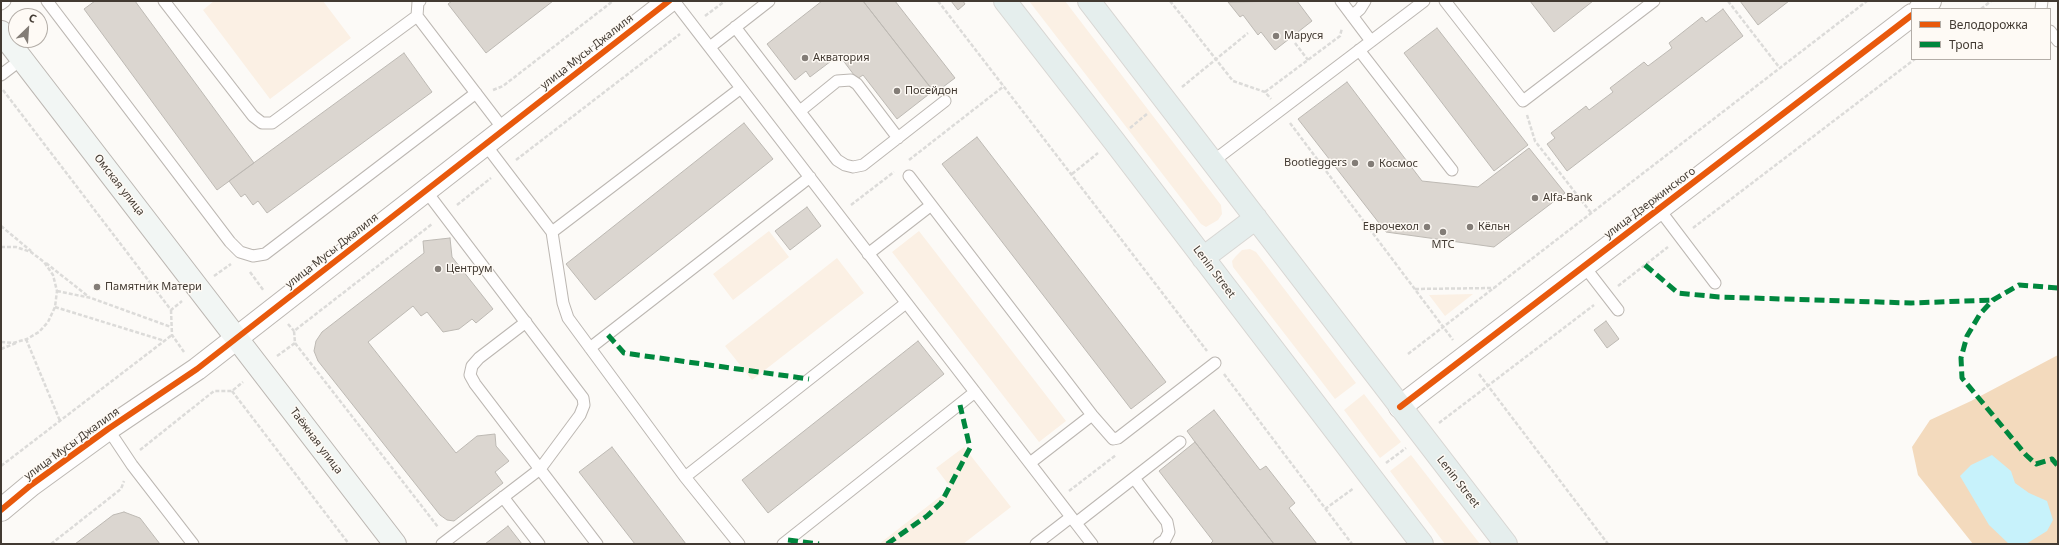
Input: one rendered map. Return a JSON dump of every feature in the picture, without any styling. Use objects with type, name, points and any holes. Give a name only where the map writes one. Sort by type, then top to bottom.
[{"type":"main road","name":"Lenin Street","points":[[1005,1],[1114,140],[1422,544]]},
{"type":"main road","name":"Lenin Street","points":[[1089,1],[1506,544]]},
{"type":"main road","name":"Омская улица","points":[[1,32],[237,338]]},
{"type":"main road","points":[[1203,258],[1256,218]]},
{"type":"main road","name":"Таёжная улица","points":[[237,338],[395,544]]},
{"type":"street","name":"улица Мусы Джалиля","points":[[1,510],[31,485],[197,369],[669,1]]},
{"type":"street","points":[[1921,8],[1930,1]]},
{"type":"street","name":"улица Дзержинского","points":[[1400,407],[1911,16]]},
{"type":"lane","points":[[1,4],[5,1]]},
{"type":"lane","points":[[47,1],[230,242],[240,252],[253,256],[265,254],[476,93]]},
{"type":"lane","points":[[164,1],[252,116],[262,123],[272,123],[417,16]]},
{"type":"lane","points":[[418,1],[417,16],[504,130]]},
{"type":"lane","points":[[674,1],[1092,544]]},
{"type":"lane","points":[[710,47],[769,1]]},
{"type":"lane","points":[[1341,1],[1371,41]]},
{"type":"lane","points":[[1352,16],[1360,9],[1365,1]]},
{"type":"lane","points":[[1212,162],[1424,1]]},
{"type":"lane","points":[[1445,1],[1523,101],[1654,1]]},
{"type":"lane","points":[[736,27],[837,160],[844,165],[853,167],[864,165],[945,101]]},
{"type":"lane","points":[[2051,32],[2058,41]]},
{"type":"lane","points":[[1359,50],[1452,170]]},
{"type":"lane","points":[[1,75],[22,59]]},
{"type":"lane","points":[[800,111],[837,82],[851,80],[857,84],[898,138]]},
{"type":"lane","points":[[552,232],[741,88]]},
{"type":"lane","points":[[485,144],[552,232],[563,303],[568,318],[685,477],[738,544]]},
{"type":"lane","points":[[590,348],[810,176]]},
{"type":"lane","points":[[909,176],[930,206],[1108,436],[1113,439],[1118,438],[1215,363]]},
{"type":"lane","points":[[426,191],[583,398],[584,404],[580,415],[540,469],[445,542]]},
{"type":"lane","points":[[868,254],[930,206]]},
{"type":"lane","points":[[1659,209],[1715,283]]},
{"type":"lane","points":[[1584,266],[1618,310]]},
{"type":"lane","points":[[685,477],[906,303]]},
{"type":"lane","points":[[526,322],[479,358],[472,366],[470,375],[475,384],[598,544]]},
{"type":"lane","points":[[783,544],[975,392]]},
{"type":"lane","points":[[1030,463],[1092,415]]},
{"type":"lane","points":[[108,430],[132,465],[193,544]]},
{"type":"lane","points":[[1036,544],[1074,520],[1134,478],[1180,442]]},
{"type":"lane","points":[[1134,478],[1167,522],[1169,532],[1165,540],[1160,544]]},
{"type":"lane","points":[[503,497],[539,544]]},
{"type":"path","points":[[445,542],[295,343],[294,331],[724,1]]},
{"type":"path","points":[[938,1],[1072,174],[1352,544]]},
{"type":"path","points":[[1170,1],[1233,82],[1265,92],[1280,110],[1608,544]]},
{"type":"path","points":[[1728,1],[1779,67]]},
{"type":"path","points":[[1408,354],[1592,214],[1779,67],[1867,1]]},
{"type":"path","points":[[1982,8],[1991,1]]},
{"type":"path","points":[[1265,92],[1340,36],[1343,24]]},
{"type":"path","points":[[1072,174],[1248,33]]},
{"type":"path","points":[[1295,43],[1308,60]]},
{"type":"path","points":[[1325,509],[1914,60]]},
{"type":"path","points":[[906,162],[1004,86]]},
{"type":"path","points":[[1,88],[170,310],[172,335],[1,466]]},
{"type":"path","points":[[1523,101],[1535,141],[1592,214]]},
{"type":"path","points":[[839,214],[900,167]]},
{"type":"path","points":[[1,226],[44,262],[53,275],[57,291],[55,307],[48,322],[39,332],[27,339],[1,349]]},
{"type":"path","points":[[1,247],[21,248],[31,252],[91,298]]},
{"type":"path","points":[[170,310],[236,260]]},
{"type":"path","points":[[1414,289],[1494,288]]},
{"type":"path","points":[[57,291],[91,298],[171,327]]},
{"type":"path","points":[[55,307],[165,341]]},
{"type":"path","points":[[1,342],[13,343],[27,339]]},
{"type":"path","points":[[27,339],[60,421]]},
{"type":"path","points":[[51,544],[121,489],[139,451],[214,391],[232,391],[295,343]]},
{"type":"path","points":[[232,391],[350,544]]},
{"type":"shaded area","points":[[214,1],[323,1],[351,38],[270,99],[203,10]]},
{"type":"shaded area","points":[[1029,1],[1065,1],[1221,205],[1222,214],[1218,220],[1206,227],[1201,224]]},
{"type":"shaded area","points":[[769,231],[789,257],[733,300],[713,274]]},
{"type":"shaded area","points":[[919,231],[1066,421],[1039,442],[892,252]]},
{"type":"shaded area","points":[[1250,249],[1256,252],[1356,383],[1335,399],[1233,267],[1232,261],[1236,256],[1242,250]]},
{"type":"shaded area","points":[[837,258],[864,293],[752,380],[725,346]]},
{"type":"shaded area","points":[[1473,294],[1445,316],[1429,295]]},
{"type":"shaded area","points":[[2058,355],[2058,544],[1973,544],[1918,475],[1912,447],[1930,420],[1971,401]]},
{"type":"shaded area","points":[[1364,394],[1401,442],[1380,458],[1344,410]]},
{"type":"shaded area","points":[[964,447],[1011,507],[963,544],[879,544],[951,488],[936,468]]},
{"type":"shaded area","points":[[1411,455],[1480,544],[1445,544],[1390,471]]},
{"type":"water","points":[[1992,455],[2011,471],[2015,483],[2029,493],[2047,501],[2053,520],[2047,531],[2026,544],[2009,544],[1989,525],[1960,476],[1971,465]]},
{"type":"building","points":[[95,1],[135,1],[254,163],[217,190],[84,9]]},
{"type":"building","points":[[452,1],[553,1],[486,53],[448,4]]},
{"type":"building","points":[[822,1],[863,1],[933,91],[897,119],[863,75],[857,79],[839,55],[810,77],[806,71],[795,80],[767,44]]},
{"type":"building","points":[[863,1],[895,1],[955,78],[935,93]]},
{"type":"building","points":[[951,1],[963,1],[965,4],[958,10]]},
{"type":"building","points":[[1297,1],[1312,21],[1275,50],[1261,32],[1258,35],[1243,15],[1240,17],[1228,2]]},
{"type":"building","points":[[1530,1],[1593,1],[1554,32]]},
{"type":"building","points":[[1740,1],[1789,1],[1758,25]]},
{"type":"building","points":[[1723,9],[1743,36],[1567,171],[1547,144],[1555,138],[1551,133],[1586,106],[1589,110],[1613,92],[1610,88],[1644,62],[1648,66],[1672,48],[1669,43],[1702,17],[1706,22]]},
{"type":"building","points":[[1437,28],[1528,145],[1494,171],[1404,53]]},
{"type":"building","points":[[404,53],[432,92],[267,213],[258,201],[253,205],[245,194],[241,197],[229,181]]},
{"type":"building","name":"Космос","points":[[1347,82],[1422,181],[1478,187],[1529,148],[1565,193],[1494,247],[1386,232],[1298,119]]},
{"type":"building","points":[[744,123],[773,159],[595,300],[566,264]]},
{"type":"building","points":[[977,137],[1166,382],[1131,409],[942,164]]},
{"type":"building","points":[[807,207],[821,226],[790,250],[775,231]]},
{"type":"building","points":[[450,238],[452,257],[493,309],[476,323],[472,319],[459,329],[443,332],[427,312],[421,316],[413,306],[368,342],[456,453],[477,436],[495,434],[496,446],[509,461],[495,472],[503,483],[454,521],[447,520],[440,515],[318,361],[314,351],[316,341],[322,332],[424,253],[423,241]]},
{"type":"building","points":[[1606,321],[1619,339],[1607,348],[1594,330]]},
{"type":"building","points":[[918,341],[944,374],[768,513],[742,480]]},
{"type":"building","points":[[1214,410],[1260,470],[1266,466],[1295,503],[1289,508],[1317,544],[1274,544],[1195,442],[1187,431]]},
{"type":"building","points":[[1195,442],[1274,544],[1210,544],[1213,541],[1159,471]]},
{"type":"building","points":[[612,447],[686,544],[635,544],[579,472]]},
{"type":"building","points":[[124,512],[140,518],[160,544],[75,544],[113,515]]},
{"type":"building","points":[[508,526],[522,544],[485,544]]},
{"type":"marked path","points":[[1645,265],[1678,293],[1719,297],[1911,303],[1993,300]]},
{"type":"marked path","points":[[2058,288],[2019,285],[1993,300],[1980,314],[1967,336],[1961,358],[1962,378],[2026,455],[2036,464],[2052,459],[2058,466]]},
{"type":"marked path","points":[[608,335],[624,353],[809,379]]},
{"type":"marked path","points":[[887,544],[927,516],[941,503],[970,448],[960,405]]},
{"type":"marked path","points":[[788,540],[819,544]]},
{"type":"cycle path","points":[[1,510],[31,485],[108,429],[197,369],[669,1]]},
{"type":"cycle path","points":[[1400,407],[1911,16]]},
{"type":"place","name":"Маруся","points":[[1276,36]]},
{"type":"place","name":"Акватория","points":[[805,58]]},
{"type":"place","name":"Посейдон","points":[[897,91]]},
{"type":"place","name":"Bootleggers","points":[[1355,163]]},
{"type":"place","name":"Космос","points":[[1371,164]]},
{"type":"place","name":"Alfa-Bank","points":[[1535,198]]},
{"type":"place","name":"Еврочехол","points":[[1427,227]]},
{"type":"place","name":"Кёльн","points":[[1470,227]]},
{"type":"place","name":"МТС","points":[[1443,232]]},
{"type":"place","name":"Центрум","points":[[438,269]]},
{"type":"place","name":"Памятник Матери","points":[[97,287]]}]
